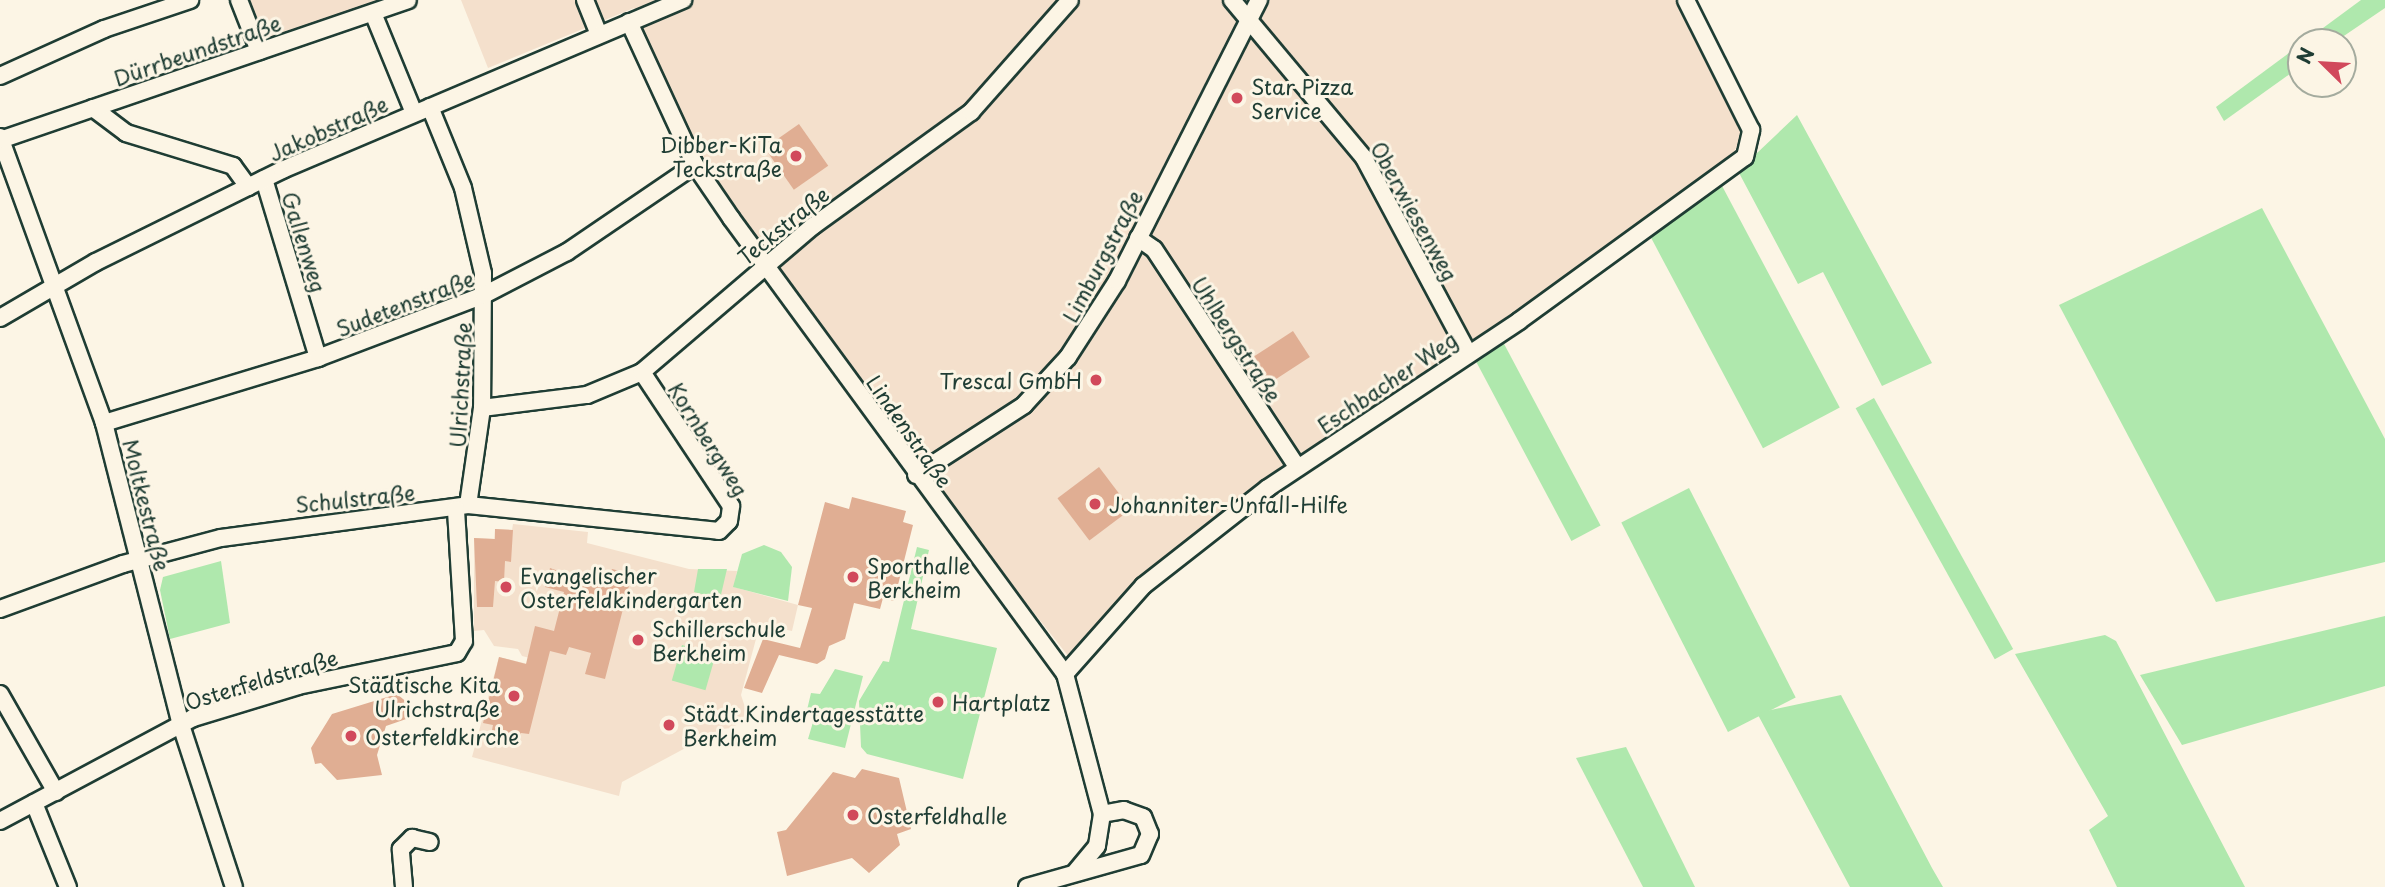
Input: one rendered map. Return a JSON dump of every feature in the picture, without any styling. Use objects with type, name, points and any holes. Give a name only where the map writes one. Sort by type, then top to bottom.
[{"type":"street","points":[[0,76],[104,29],[190,0]]},
{"type":"street","points":[[239,0],[259,51]]},
{"type":"street","name":"Dürrbeundstraße","points":[[0,139],[408,0]]},
{"type":"street","points":[[585,0],[599,34]]},
{"type":"street","name":"Jakobstraße","points":[[0,318],[53,285],[264,179],[684,0]]},
{"type":"street","name":"Teckstraße","points":[[482,408],[587,395],[642,373],[764,265],[971,112],[1070,0]]},
{"type":"street","name":"Oberwiesenweg","points":[[1232,0],[1364,158],[1468,353]]},
{"type":"street","name":"Limburgstraße","points":[[916,475],[1008,416],[1056,373],[1110,292],[1246,18],[1259,0]]},
{"type":"street","name":"Eschbacher Weg","points":[[1065,674],[1143,586],[1297,467],[1468,353],[1726,172],[1751,148],[1748,123],[1685,0]]},
{"type":"street","name":"Ulrichstraße","points":[[373,13],[468,205],[484,295],[482,408],[462,507],[464,641]]},
{"type":"street","name":"Lindenstraße","points":[[629,22],[695,165],[764,265],[894,437],[916,475],[1065,674],[1102,814],[1097,846],[1076,871]]},
{"type":"street","name":"Gallenweg","points":[[93,108],[116,128],[233,166],[248,187]]},
{"type":"street","name":"Moltkestraße","points":[[0,139],[104,423],[181,726],[234,887]]},
{"type":"street","name":"Sudetenstraße","points":[[104,423],[318,358],[484,295],[567,252],[695,165]]},
{"type":"street","name":"Gallenweg","points":[[264,179],[318,358]]},
{"type":"street","name":"Uhlbergstraße","points":[[1138,238],[1154,249],[1297,467]]},
{"type":"street","name":"Kornbergweg","points":[[642,373],[731,506],[723,528]]},
{"type":"street","name":"Schulstraße","points":[[0,609],[140,559],[293,525],[462,507],[693,532],[723,528]]},
{"type":"street","name":"Osterfeldstraße","points":[[0,821],[181,726],[298,686],[453,655],[464,641]]},
{"type":"street","points":[[0,695],[56,792]]},
{"type":"street","points":[[34,803],[68,887]]},
{"type":"street","points":[[1027,887],[1076,871],[1132,861],[1148,846],[1149,828],[1143,817],[1124,810],[1102,814]]},
{"type":"street","points":[[404,887],[401,849],[412,838],[430,842]]},
{"type":"shaded area","points":[[246,0],[380,0],[260,43]]},
{"type":"shaded area","points":[[461,0],[1677,0],[1743,132],[1732,157],[1532,302],[1281,469],[1158,562],[1069,657],[933,486],[724,194],[684,125],[634,8],[488,68]]},
{"type":"shaded area","points":[[513,524],[588,532],[587,543],[689,569],[737,571],[734,587],[798,605],[792,631],[760,624],[741,695],[747,713],[733,728],[721,729],[622,782],[619,796],[472,757],[499,657],[545,668],[546,662],[522,656],[518,649],[494,646],[484,630],[474,631],[474,538],[494,539],[495,529],[512,530]]},
{"type":"green space","points":[[2361,0],[2385,0],[2385,8],[2356,28],[2323,28]]},
{"type":"green space","points":[[2287,54],[2287,76],[2224,121],[2216,107]]},
{"type":"green space","points":[[1797,115],[1932,363],[1882,386],[1823,272],[1798,284],[1738,171]]},
{"type":"green space","points":[[1721,184],[1840,407],[1763,448],[1644,225]]},
{"type":"green space","points":[[2262,208],[2385,439],[2385,562],[2216,602],[2059,305]]},
{"type":"green space","points":[[1502,340],[1601,525],[1571,541],[1473,355]]},
{"type":"green space","points":[[1874,398],[2013,649],[1995,659],[1856,408]]},
{"type":"green space","points":[[1689,488],[1796,697],[1728,732],[1621,523]]},
{"type":"green space","points":[[764,545],[781,552],[792,567],[788,601],[733,587],[742,554]]},
{"type":"green space","name":"Hartplatz","points":[[917,547],[929,550],[911,629],[997,648],[963,779],[867,754],[861,747],[859,701],[883,661],[889,662]]},
{"type":"green space","points":[[221,561],[230,623],[170,639],[160,590],[163,577]]},
{"type":"green space","points":[[698,569],[727,569],[720,599],[694,592]]},
{"type":"green space","points":[[2385,616],[2385,686],[2182,745],[2140,675]]},
{"type":"green space","points":[[2105,635],[2116,641],[2245,887],[2117,887],[2089,830],[2108,816],[2015,654]]},
{"type":"green space","points":[[682,645],[716,655],[705,690],[672,681]]},
{"type":"green space","points":[[835,669],[863,676],[845,748],[808,739],[816,712],[807,710],[811,693],[820,694]]},
{"type":"green space","points":[[1841,695],[1943,887],[1850,887],[1757,713]]},
{"type":"green space","points":[[1626,747],[1695,887],[1643,887],[1576,758]]},
{"type":"building","name":"Dibber-KiTa Teckstraße","points":[[799,124],[828,166],[794,190],[765,148]]},
{"type":"building","points":[[1293,331],[1310,357],[1264,387],[1247,361]]},
{"type":"building","name":"Johanniter-Unfall-Hilfe","points":[[1099,467],[1131,509],[1089,541],[1057,498]]},
{"type":"building","name":"Sporthalle Berkheim","points":[[852,497],[906,511],[903,522],[913,525],[894,601],[883,598],[880,609],[854,603],[845,639],[829,646],[825,659],[817,664],[779,655],[762,693],[744,688],[763,639],[800,648],[812,608],[798,605],[825,502],[849,509]]},
{"type":"building","name":"Evangelischer Osterfeldkindergarten","points":[[495,529],[513,530],[511,562],[505,561],[504,582],[495,581],[493,607],[477,607],[474,538],[495,539]]},
{"type":"building","points":[[550,568],[606,588],[612,569],[632,574],[605,679],[585,674],[591,653],[569,647],[566,655],[550,651],[529,734],[521,733],[518,745],[491,735],[493,725],[483,723],[499,657],[526,664],[535,626],[554,631],[564,592],[545,587]]},
{"type":"building","name":"Osterfeldkirche","points":[[397,694],[409,704],[412,717],[386,726],[377,755],[382,775],[337,780],[321,763],[315,764],[311,748],[332,714]]},
{"type":"building","name":"Osterfeldhalle","points":[[862,769],[899,778],[911,829],[897,834],[900,845],[869,873],[852,858],[787,876],[777,832],[786,830],[833,772],[855,778]]},
{"type":"place","name":"Star Pizza Service","points":[[1237,98]]},
{"type":"place","name":"Dibber-KiTa Teckstraße","points":[[796,156]]},
{"type":"place","name":"Trescal GmbH","points":[[1096,380]]},
{"type":"place","name":"Johanniter-Unfall-Hilfe","points":[[1095,504]]},
{"type":"place","name":"Sporthalle Berkheim","points":[[853,577]]},
{"type":"place","name":"Evangelischer Osterfeldkindergarten","points":[[506,587]]},
{"type":"place","name":"Schillerschule Berkheim","points":[[638,640]]},
{"type":"place","name":"Städtische Kita Ulrichstraße","points":[[514,696]]},
{"type":"place","name":"Hartplatz","points":[[938,702]]},
{"type":"place","name":"Städt.Kindertagesstätte Berkheim","points":[[669,725]]},
{"type":"place","name":"Osterfeldkirche","points":[[351,736]]},
{"type":"place","name":"Osterfeldhalle","points":[[853,815]]}]
